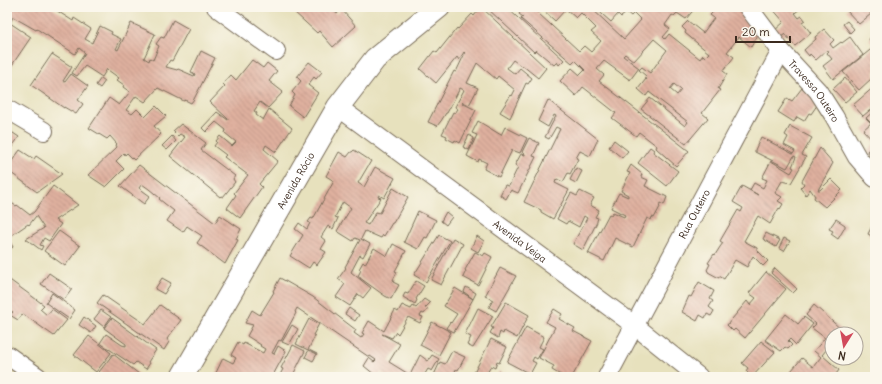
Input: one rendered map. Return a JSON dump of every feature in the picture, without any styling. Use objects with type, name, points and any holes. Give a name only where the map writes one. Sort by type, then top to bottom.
[{"type":"street","points":[[216,7],[276,51]]},
{"type":"street","name":"Avenida Rócio","points":[[182,377],[338,107],[375,59],[439,7]]},
{"type":"street","name":"Travessa Outeiro","points":[[748,7],[781,51],[818,91],[857,157],[875,178]]},
{"type":"street","name":"Rua Outeiro","points":[[607,377],[781,51]]},
{"type":"street","name":"Avenida Veiga","points":[[338,107],[634,325],[699,377]]},
{"type":"street","points":[[7,108],[44,131]]},
{"type":"street","points":[[7,354],[38,377]]},
{"type":"building","points":[[7,7],[51,7],[73,21],[74,18],[91,29],[85,39],[92,43],[100,26],[112,32],[111,34],[121,39],[116,49],[118,50],[131,23],[155,34],[144,58],[149,61],[150,58],[153,60],[159,46],[156,44],[161,37],[164,38],[173,20],[189,29],[172,61],[170,60],[166,67],[178,69],[194,76],[195,74],[191,72],[201,51],[215,58],[191,103],[158,88],[145,102],[136,96],[126,110],[132,114],[137,109],[145,117],[156,106],[166,116],[154,126],[161,134],[134,160],[127,153],[125,155],[124,153],[116,161],[124,169],[106,187],[88,175],[117,147],[117,144],[110,136],[107,139],[89,128],[109,98],[119,105],[130,92],[117,80],[119,78],[107,69],[102,77],[85,66],[77,76],[72,73],[85,53],[79,48],[75,54],[37,29],[36,30],[13,17],[10,23],[31,37],[10,68],[7,66]]},
{"type":"building","points":[[280,7],[296,7],[292,12],[286,8],[284,10]]},
{"type":"building","points":[[297,7],[329,7],[337,14],[340,11],[336,7],[345,7],[342,10],[356,26],[333,47],[319,31],[317,33],[293,11]]},
{"type":"building","points":[[481,7],[546,68],[538,78],[522,65],[521,66],[513,60],[507,68],[515,74],[520,68],[532,78],[528,84],[526,83],[510,118],[500,112],[515,90],[498,76],[496,79],[477,63],[467,83],[478,88],[469,105],[463,102],[462,103],[476,110],[460,143],[455,140],[454,142],[442,134],[453,112],[455,113],[458,109],[455,107],[464,90],[460,88],[447,113],[437,126],[428,122],[465,53],[464,52],[459,60],[457,57],[436,83],[420,69],[434,51],[437,53],[457,28],[458,29],[472,14],[474,16]]},
{"type":"building","points":[[486,7],[506,7],[564,60],[559,65],[557,62],[554,65],[536,50],[534,52]]},
{"type":"building","points":[[519,7],[590,7],[624,39],[641,20],[634,13],[631,16],[620,7],[643,7],[648,12],[653,7],[696,7],[686,19],[677,13],[674,16],[672,15],[665,25],[670,29],[663,37],[665,39],[669,34],[700,59],[703,55],[705,57],[709,53],[685,33],[686,31],[682,27],[688,21],[703,33],[714,18],[710,15],[718,7],[741,7],[759,33],[751,47],[739,37],[727,52],[734,57],[723,71],[727,74],[718,89],[720,90],[702,113],[708,118],[686,144],[641,109],[650,98],[685,126],[688,122],[649,92],[646,96],[638,89],[646,79],[644,78],[646,76],[639,70],[642,67],[650,73],[667,50],[654,39],[634,61],[625,54],[623,56],[639,68],[630,80],[604,61],[597,69],[604,75],[599,81],[689,151],[676,166],[656,148],[657,146],[639,132],[636,136],[612,118],[616,113],[583,87],[576,96],[560,81],[572,68],[580,75],[585,70],[575,60],[572,63],[521,19],[523,17],[519,14],[522,10]],"holes":[[[542,9],[555,21],[566,9],[576,18],[581,13],[596,28],[591,32],[601,41],[591,52],[584,46],[579,51],[538,13]],[[674,84],[681,90],[677,95],[670,89]]]},
{"type":"building","points":[[594,7],[617,7],[625,14],[621,17],[618,14],[611,22]]},
{"type":"building","points":[[771,7],[802,7],[795,13],[799,18],[802,16],[805,20],[802,22],[811,33],[795,46],[785,34],[780,38],[774,31],[784,22]]},
{"type":"building","points":[[849,7],[865,7],[871,14],[859,24],[846,10]]},
{"type":"building","points":[[847,21],[854,29],[850,33],[843,24]]},
{"type":"building","points":[[824,29],[834,40],[830,44],[833,48],[850,37],[863,55],[833,79],[823,66],[832,59],[827,53],[829,51],[827,50],[816,60],[810,54],[809,56],[804,50]]},
{"type":"building","points":[[875,34],[875,45],[874,46],[869,39]]},
{"type":"building","points":[[875,46],[875,81],[872,78],[859,90],[843,72]]},
{"type":"building","points":[[52,54],[72,67],[63,81],[65,82],[71,74],[88,86],[78,100],[83,104],[76,114],[64,108],[31,85]]},
{"type":"building","points":[[252,60],[263,68],[267,63],[277,71],[269,81],[283,92],[268,108],[260,102],[254,111],[257,113],[256,115],[263,120],[269,109],[292,128],[276,152],[266,145],[264,149],[278,161],[259,184],[262,187],[240,218],[227,208],[236,195],[234,193],[248,175],[224,157],[226,155],[214,146],[220,136],[232,146],[236,142],[225,133],[226,130],[216,122],[206,132],[202,128],[217,112],[228,120],[210,102],[225,86],[223,84],[231,75],[236,80]]},
{"type":"building","points":[[309,62],[322,72],[316,79],[314,77],[308,85],[318,93],[303,117],[289,106],[295,95],[292,92],[301,81],[297,77]]},
{"type":"building","points":[[101,78],[105,81],[100,88],[96,85]]},
{"type":"building","points":[[845,78],[857,92],[845,102],[833,89]]},
{"type":"building","points":[[875,86],[875,106],[863,116],[853,105]]},
{"type":"building","points":[[802,88],[820,101],[804,121],[797,117],[794,122],[778,112],[787,98],[792,101]]},
{"type":"building","points":[[548,100],[598,139],[590,156],[580,151],[576,158],[578,159],[570,174],[568,173],[563,182],[557,179],[556,180],[555,183],[569,190],[553,219],[541,212],[541,210],[524,202],[560,129],[556,127],[549,139],[545,137],[556,116],[554,115],[548,127],[538,121]]},
{"type":"building","points":[[875,110],[874,142],[863,130],[871,123],[866,118]]},
{"type":"building","points":[[478,121],[501,135],[505,127],[527,138],[520,153],[512,150],[499,177],[484,169],[487,163],[479,159],[478,162],[467,156],[477,135],[472,133]]},
{"type":"building","points":[[181,124],[206,143],[201,150],[235,176],[233,179],[235,182],[223,197],[220,197],[170,156],[185,137],[180,134],[178,136],[173,131]]},
{"type":"building","points":[[790,126],[812,138],[802,155],[806,157],[791,183],[782,181],[775,193],[782,197],[778,201],[783,204],[770,224],[758,216],[744,241],[757,248],[757,250],[768,261],[763,266],[753,256],[747,267],[735,260],[724,279],[719,276],[719,278],[708,272],[707,270],[710,264],[708,263],[723,243],[720,241],[738,210],[741,212],[743,208],[733,202],[742,186],[758,195],[750,190],[754,183],[763,188],[767,180],[762,178],[771,161],[791,173],[794,168],[792,167],[796,157],[794,156],[787,168],[755,152],[761,137],[793,154],[795,151],[784,145],[788,137],[785,135]]},
{"type":"building","points":[[7,129],[19,137],[7,154]]},
{"type":"building","points":[[469,135],[474,138],[469,150],[463,147]]},
{"type":"building","points":[[172,136],[176,141],[167,150],[162,146]]},
{"type":"building","points":[[529,138],[539,143],[533,156],[536,157],[518,193],[511,190],[506,199],[500,195],[505,185],[509,186],[518,167],[515,165],[521,154],[525,155],[522,152]]},
{"type":"building","points":[[614,140],[628,151],[622,158],[609,147]]},
{"type":"building","points":[[875,143],[875,155],[872,157],[867,151]]},
{"type":"building","points":[[650,147],[654,150],[653,152],[678,171],[667,186],[638,163]]},
{"type":"building","points":[[820,148],[833,163],[818,190],[820,190],[831,179],[842,190],[825,207],[814,198],[815,196],[810,189],[806,195],[800,188],[804,184],[802,181]]},
{"type":"building","points":[[20,150],[34,159],[36,156],[62,174],[37,192],[7,170]]},
{"type":"building","points":[[354,150],[371,161],[358,183],[364,187],[375,167],[395,178],[384,198],[379,195],[378,197],[381,198],[364,223],[368,225],[376,212],[380,213],[393,188],[408,197],[384,236],[383,235],[381,238],[365,231],[361,239],[370,244],[363,257],[360,255],[351,272],[371,288],[363,298],[358,294],[350,306],[336,297],[345,284],[338,279],[346,268],[345,267],[360,240],[355,238],[353,241],[337,231],[351,208],[343,202],[335,217],[338,218],[333,229],[328,226],[321,237],[326,241],[321,249],[326,252],[317,265],[313,262],[309,268],[290,256],[303,235],[295,229],[299,223],[307,229],[310,223],[308,222],[311,218],[313,219],[334,181],[326,176],[339,152],[347,157]]},
{"type":"building","points":[[139,165],[215,223],[220,215],[241,229],[236,239],[238,240],[225,264],[197,243],[202,236],[187,226],[183,232],[167,221],[174,211],[149,189],[142,184],[139,188],[150,196],[144,204],[120,186]]},
{"type":"building","points":[[631,165],[642,174],[641,177],[648,180],[645,186],[667,197],[664,205],[660,203],[660,207],[654,218],[652,217],[651,220],[647,218],[633,247],[615,238],[604,261],[588,253],[609,214],[611,215],[613,212],[624,217],[625,215],[611,208],[619,193],[628,197],[628,195],[621,191],[630,173],[627,172]]},
{"type":"building","points":[[576,168],[582,171],[576,183],[570,180]]},
{"type":"building","points":[[53,186],[78,205],[55,220],[61,224],[49,241],[44,238],[40,245],[43,246],[41,250],[26,239],[44,228],[36,216],[29,225],[28,224],[9,237],[7,235],[7,200],[16,206],[17,205],[30,215],[34,212]]},
{"type":"building","points":[[580,191],[594,198],[590,205],[599,210],[595,217],[598,218],[597,222],[583,250],[573,244],[587,218],[584,216],[579,227],[568,221],[566,224],[557,219],[571,193],[577,196]]},
{"type":"building","points":[[418,211],[436,220],[427,238],[425,237],[418,249],[404,242]]},
{"type":"building","points":[[446,212],[452,217],[446,225],[441,221]]},
{"type":"building","points":[[836,219],[845,225],[838,239],[831,234],[833,231],[829,229]]},
{"type":"building","points":[[873,224],[875,225],[875,238],[868,234]]},
{"type":"building","points":[[59,231],[80,246],[65,266],[44,251]]},
{"type":"building","points":[[766,233],[780,240],[776,247],[763,239]]},
{"type":"building","points":[[439,235],[450,241],[426,282],[414,275]]},
{"type":"building","points":[[477,236],[484,241],[478,252],[471,248]]},
{"type":"building","points":[[7,237],[13,247],[7,252]]},
{"type":"building","points":[[453,238],[463,244],[441,285],[431,280]]},
{"type":"building","points":[[784,238],[790,241],[784,251],[779,248]]},
{"type":"building","points":[[393,244],[406,251],[395,271],[397,272],[393,282],[399,285],[391,299],[358,276],[361,270],[359,269],[363,262],[365,264],[374,248],[387,256]]},
{"type":"building","points":[[475,252],[483,256],[485,253],[492,257],[478,285],[463,277],[466,271],[465,270]]},
{"type":"building","points":[[500,268],[516,276],[496,311],[489,307],[493,300],[485,296]]},
{"type":"building","points":[[775,268],[797,289],[793,293],[771,273]]},
{"type":"building","points":[[766,272],[786,289],[745,338],[735,329],[733,331],[727,325],[747,301],[750,305],[756,298],[749,293]]},
{"type":"building","points":[[49,273],[72,289],[64,300],[41,284]]},
{"type":"building","points":[[7,278],[44,305],[40,309],[47,315],[52,309],[67,320],[54,336],[23,314],[18,320],[10,315],[13,312],[7,308]]},
{"type":"building","points":[[162,278],[171,283],[164,294],[155,289]]},
{"type":"building","points":[[280,278],[313,297],[356,330],[354,333],[361,338],[364,334],[362,333],[369,321],[384,331],[395,310],[398,312],[402,305],[411,309],[413,306],[416,308],[424,299],[430,303],[425,308],[428,309],[420,316],[423,317],[420,323],[408,317],[398,334],[396,332],[392,338],[382,334],[400,344],[389,362],[410,375],[420,355],[428,361],[432,355],[439,359],[432,371],[428,369],[423,377],[387,377],[381,372],[379,377],[373,377],[375,375],[364,366],[369,358],[374,362],[376,360],[370,356],[369,357],[297,308],[296,313],[281,341],[279,340],[272,353],[274,354],[278,346],[286,351],[272,377],[214,377],[223,358],[233,363],[236,358],[231,355],[238,342],[243,345],[244,343],[263,353],[265,349],[247,336],[253,325],[245,323],[252,310],[260,315],[274,292],[273,291]]},
{"type":"building","points":[[416,281],[424,286],[416,299],[415,304],[403,297],[405,293],[408,294]]},
{"type":"building","points":[[699,282],[714,291],[710,299],[713,301],[709,307],[714,311],[711,316],[707,314],[705,318],[700,315],[697,321],[682,312],[689,296],[691,297]]},
{"type":"building","points":[[466,287],[476,293],[473,299],[464,292]]},
{"type":"building","points":[[455,288],[473,299],[454,332],[446,328],[457,314],[444,306]]},
{"type":"building","points":[[52,293],[75,310],[69,319],[46,303]]},
{"type":"building","points":[[103,295],[145,324],[160,305],[181,320],[167,339],[169,342],[164,350],[97,303]]},
{"type":"building","points":[[506,302],[529,315],[517,338],[504,331],[503,334],[500,332],[498,338],[490,333],[493,328],[491,327]]},
{"type":"building","points":[[814,305],[837,326],[824,326],[824,337],[812,328],[816,324],[806,315]]},
{"type":"building","points":[[349,308],[359,315],[355,321],[345,314]]},
{"type":"building","points":[[478,308],[493,316],[473,348],[467,345],[471,337],[465,334]]},
{"type":"building","points":[[554,309],[562,314],[559,319],[575,328],[573,331],[592,341],[572,377],[564,377],[552,370],[554,366],[539,358],[555,327],[546,322]]},
{"type":"building","points":[[101,310],[111,317],[104,327],[94,319]]},
{"type":"building","points":[[786,314],[798,324],[804,317],[813,324],[796,345],[790,339],[788,341],[792,345],[788,349],[785,347],[781,351],[765,340]]},
{"type":"building","points":[[84,317],[96,326],[91,333],[79,325]]},
{"type":"building","points":[[112,318],[156,350],[148,362],[150,363],[146,369],[136,362],[133,365],[100,343],[106,334],[122,345],[126,346],[126,344],[104,328]]},
{"type":"building","points":[[309,319],[319,324],[313,335],[315,336],[308,350],[296,344]]},
{"type":"building","points":[[432,322],[451,332],[439,355],[420,345]]},
{"type":"building","points":[[292,325],[298,329],[289,345],[282,342]]},
{"type":"building","points":[[526,327],[544,337],[539,347],[543,349],[537,359],[534,357],[532,361],[536,363],[530,374],[507,362]]},
{"type":"building","points":[[89,336],[111,353],[96,372],[74,355]]},
{"type":"building","points":[[491,339],[507,347],[499,363],[497,362],[495,368],[491,366],[485,377],[481,377],[474,373]]},
{"type":"building","points":[[824,339],[824,353],[822,355],[824,357],[824,366],[834,366],[839,370],[834,377],[807,377],[809,375],[807,373],[804,377],[786,377],[802,358],[813,367],[821,357],[814,351]]},
{"type":"building","points":[[761,341],[775,352],[752,377],[746,371],[748,368],[742,363]]},
{"type":"building","points":[[293,345],[305,351],[292,377],[279,377],[283,369],[281,368]]},
{"type":"building","points":[[309,350],[317,354],[313,361],[305,357]]},
{"type":"building","points":[[452,351],[465,357],[458,370],[456,369],[453,377],[433,377],[440,362],[445,364]]},
{"type":"building","points":[[113,354],[139,374],[137,377],[105,377],[99,372]]},
{"type":"building","points":[[499,371],[509,377],[496,377]]}]
